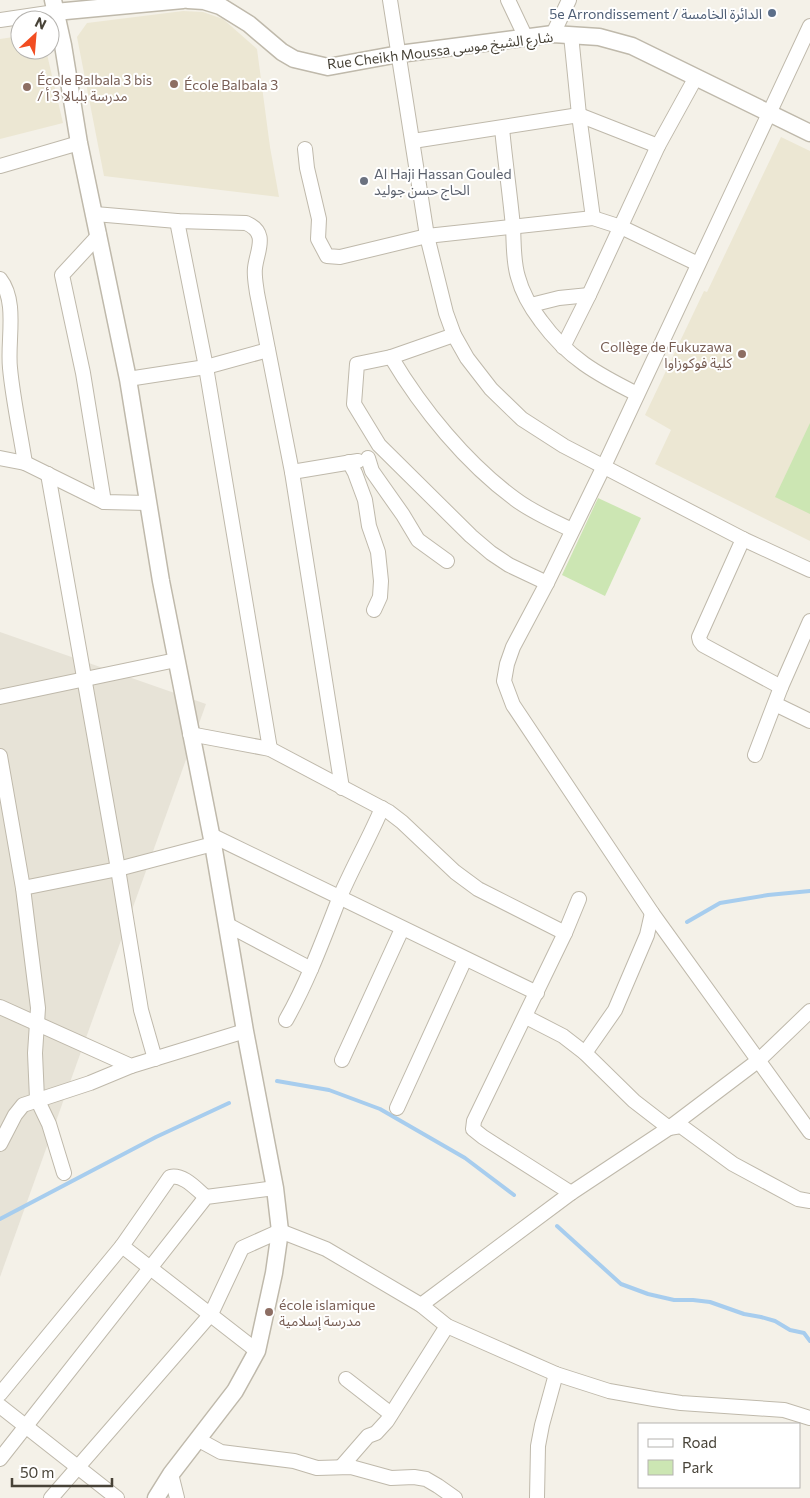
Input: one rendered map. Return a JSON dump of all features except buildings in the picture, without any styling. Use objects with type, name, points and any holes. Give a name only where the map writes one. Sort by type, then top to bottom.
[{"type":"street","points":[[0,20],[54,6],[183,0]]},
{"type":"street","name":"Rue Cheikh Moussa شارع الشيخ موسى","points":[[188,0],[204,1],[220,6],[249,24],[282,52],[294,59],[328,67],[399,54],[553,34],[599,37],[624,44],[810,133]]},
{"type":"street","points":[[390,0],[427,236],[454,335],[467,358],[491,388],[522,419],[564,446],[743,538],[810,570]]},
{"type":"street","points":[[508,0],[526,38]]},
{"type":"street","points":[[553,34],[569,0]]},
{"type":"street","points":[[54,6],[63,45],[79,143],[128,379],[176,660],[212,839],[245,1032],[275,1188],[280,1231],[274,1273],[257,1351],[235,1390],[156,1498]]},
{"type":"street","points":[[810,26],[604,466],[513,648],[507,664],[504,681],[513,705],[652,913],[810,1132]]},
{"type":"street","points":[[571,35],[592,218]]},
{"type":"street","points":[[562,347],[589,295],[658,146],[696,77]]},
{"type":"street","points":[[413,140],[579,115],[658,146]]},
{"type":"street","points":[[502,128],[513,227],[515,267],[522,288],[531,305],[562,347],[601,376],[637,394]]},
{"type":"street","points":[[0,166],[79,143]]},
{"type":"street","points":[[305,149],[307,168],[319,219],[318,239],[327,256],[340,257],[427,236],[592,218],[621,227],[698,264]]},
{"type":"street","points":[[95,214],[178,221],[246,223],[253,226],[260,239],[255,278],[292,472],[342,788]]},
{"type":"street","points":[[178,221],[206,367],[270,749]]},
{"type":"street","points":[[99,235],[62,275],[83,373],[104,502]]},
{"type":"street","points":[[0,279],[6,286],[12,322],[10,366],[25,463]]},
{"type":"street","points":[[531,305],[559,298],[589,295]]},
{"type":"street","points":[[454,335],[392,357],[357,364],[354,404],[379,446],[471,536],[491,553],[510,565],[547,583]]},
{"type":"street","points":[[128,379],[206,367],[268,350]]},
{"type":"street","points":[[392,357],[410,388],[459,448],[486,476],[516,500],[572,530]]},
{"type":"street","points":[[292,472],[368,458],[379,446]]},
{"type":"street","points":[[0,458],[25,463],[104,502],[148,502]]},
{"type":"street","points":[[368,458],[372,471],[418,540],[448,561]]},
{"type":"street","points":[[349,462],[355,473],[364,500],[378,552],[381,581],[380,597],[374,610]]},
{"type":"street","points":[[48,474],[118,869],[140,1010],[155,1059]]},
{"type":"street","points":[[743,538],[700,637],[700,641],[703,645],[781,687]]},
{"type":"street","points":[[755,755],[781,687],[810,621]]},
{"type":"street","points":[[0,697],[176,660]]},
{"type":"street","points":[[775,704],[810,721]]},
{"type":"street","points":[[190,734],[270,749],[382,808],[402,822],[436,855],[478,889],[565,933]]},
{"type":"street","points":[[0,756],[24,888],[38,1008],[35,1054],[37,1099],[49,1124],[64,1173]]},
{"type":"street","points":[[286,1020],[327,934],[340,898],[382,808]]},
{"type":"street","points":[[24,888],[118,869],[212,839],[340,898],[537,994]]},
{"type":"street","points":[[571,1193],[473,1129],[474,1121],[537,994],[579,899]]},
{"type":"street","points":[[585,1053],[615,1010],[647,935],[652,913]]},
{"type":"street","points":[[226,924],[311,969]]},
{"type":"street","points":[[342,1060],[402,928]]},
{"type":"street","points":[[397,1108],[465,959]]},
{"type":"street","points":[[1,1011],[37,1024],[131,1066]]},
{"type":"street","points":[[422,1305],[571,1193],[669,1128],[759,1060],[810,1011]]},
{"type":"street","points":[[526,1017],[563,1036],[585,1053],[634,1101],[669,1128],[681,1126],[733,1164],[798,1199],[810,1201]]},
{"type":"street","points":[[0,1144],[15,1115],[23,1105],[90,1083],[131,1066],[245,1032]]},
{"type":"street","points":[[0,1394],[122,1246],[170,1177],[176,1176],[183,1179],[206,1197]]},
{"type":"street","points":[[0,1459],[206,1197],[275,1188]]},
{"type":"street","points":[[52,1498],[77,1466],[210,1314],[242,1248],[280,1231],[326,1249],[422,1305],[448,1326],[556,1374],[609,1391],[654,1400],[784,1410],[810,1418]]},
{"type":"street","points":[[122,1246],[257,1351]]},
{"type":"street","points":[[341,1467],[368,1436],[376,1433],[391,1414],[448,1326]]},
{"type":"street","points":[[537,1498],[538,1446],[556,1374]]},
{"type":"street","points":[[346,1379],[391,1414]]},
{"type":"street","points":[[0,1406],[117,1498]]},
{"type":"street","points":[[199,1440],[221,1452],[294,1462],[317,1468],[351,1467],[391,1478],[414,1477],[438,1486],[455,1498]]},
{"type":"street","points":[[172,1474],[178,1498]]},
{"type":"shaded area","name":"École Balbala 3","points":[[183,11],[203,12],[223,19],[257,49],[270,147],[279,197],[104,176],[77,37],[87,23]]},
{"type":"shaded area","name":"École Balbala 3 bis / مدرسة بلبالا 3 أ","points":[[10,38],[10,60],[48,60],[63,123],[0,139],[0,39]]},
{"type":"shaded area","name":"Collège de Fukuzawa كلية فوكوزاوا","points":[[781,137],[810,151],[810,541],[655,464],[671,430],[645,415],[704,291],[707,292]]},
{"type":"shaded area","points":[[0,632],[206,704],[0,1277]]},
{"type":"green space","points":[[810,423],[810,514],[775,497]]},
{"type":"green space","points":[[598,498],[641,518],[605,596],[562,575]]},
{"type":"waterway","points":[[687,922],[720,903],[768,895],[810,891]]},
{"type":"waterway","points":[[277,1081],[329,1090],[380,1109],[465,1158],[514,1195]]},
{"type":"waterway","points":[[0,1219],[156,1137],[229,1103]]},
{"type":"waterway","points":[[557,1226],[621,1284],[648,1294],[674,1300],[710,1302],[744,1314],[775,1321],[790,1330],[804,1333],[810,1341]]},
{"type":"place","name":"5e Arrondissement / الدائرة الخامسة","points":[[772,13]]},
{"type":"place","name":"École Balbala 3","points":[[174,84]]},
{"type":"place","name":"École Balbala 3 bis / مدرسة بلبالا 3 أ","points":[[27,87]]},
{"type":"place","name":"Al Haji Hassan Gouled الحاج حسن جوليد","points":[[364,181]]},
{"type":"place","name":"Collège de Fukuzawa كلية فوكوزاوا","points":[[742,354]]},
{"type":"place","name":"école islamique مدرسة إسلامية","points":[[269,1312]]}]
